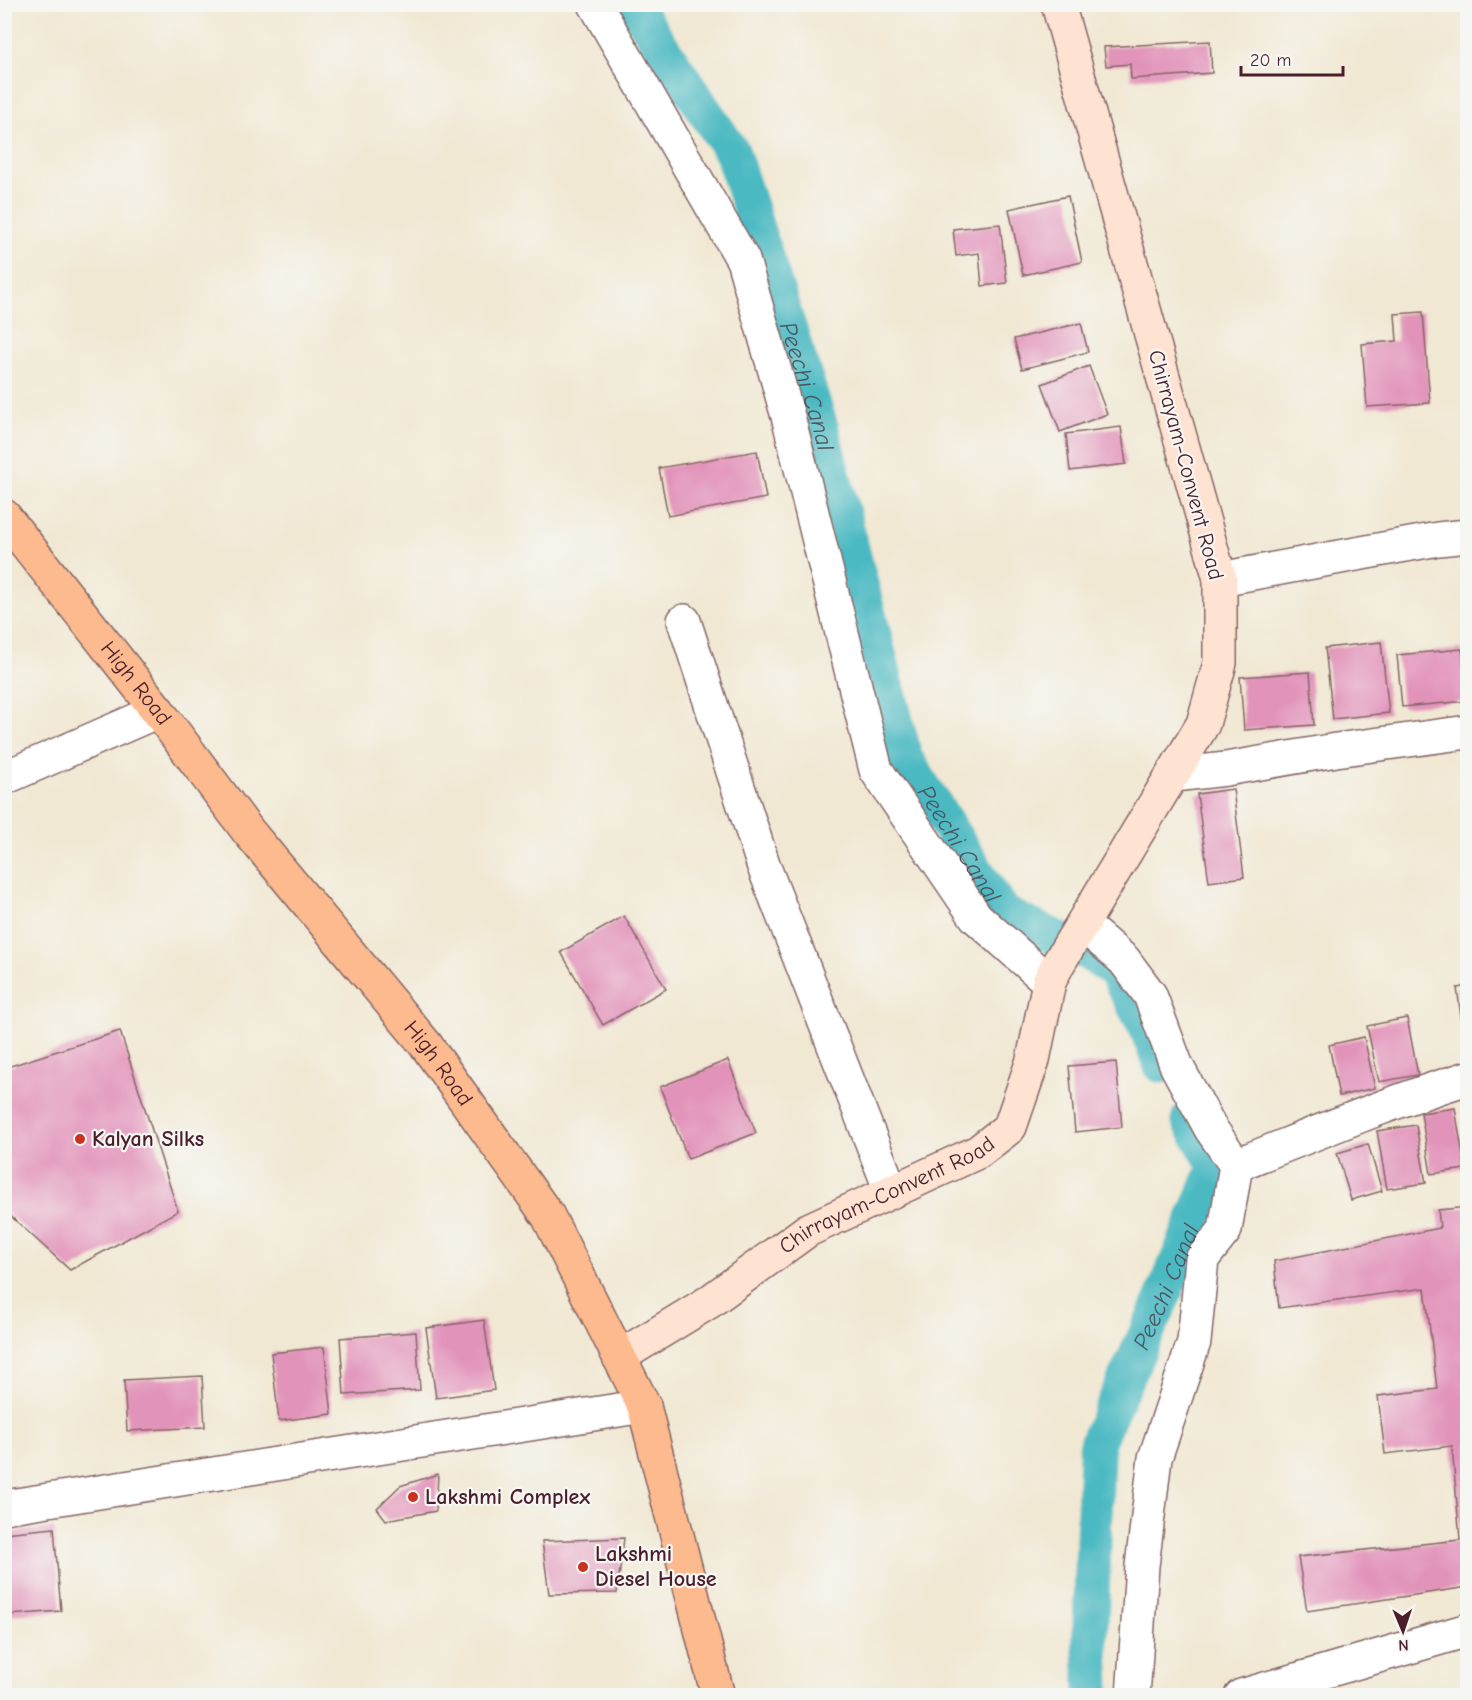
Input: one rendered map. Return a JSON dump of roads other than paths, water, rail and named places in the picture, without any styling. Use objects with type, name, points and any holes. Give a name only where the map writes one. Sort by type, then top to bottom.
[{"type":"main road","name":"High Road","points":[[4,516],[158,711],[249,831],[426,1045],[548,1216],[644,1406],[718,1695]]},
{"type":"street","points":[[596,4],[743,260],[789,420],[876,770],[976,917],[1054,973]]},
{"type":"street","name":"Chirrayam-Convent Road","points":[[619,1357],[709,1302],[808,1230],[978,1152],[1010,1126],[1033,1060],[1054,973],[1174,776],[1203,724],[1220,663],[1220,579],[1058,4]]},
{"type":"street","points":[[1220,579],[1438,539],[1467,536]]},
{"type":"street","points":[[684,621],[764,867],[891,1191]]},
{"type":"street","points":[[4,778],[158,711]]},
{"type":"street","points":[[1174,776],[1467,732]]},
{"type":"street","points":[[1079,931],[1124,960],[1150,995],[1177,1067],[1211,1129],[1236,1165],[1225,1230],[1202,1259],[1194,1342],[1155,1458],[1142,1566],[1133,1695]]},
{"type":"street","points":[[1236,1165],[1341,1123],[1467,1078]]},
{"type":"street","points":[[4,1507],[644,1406]]},
{"type":"street","points":[[1240,1695],[1467,1630]]},
{"type":"waterway","name":"Peechi Canal","points":[[633,4],[732,152],[820,425],[905,758],[1003,913],[1088,953],[1115,970],[1146,1027],[1161,1065]]},
{"type":"waterway","name":"Peechi Canal","points":[[1093,1696],[1090,1640],[1097,1442],[1162,1299],[1216,1166],[1189,1119]]},
{"type":"place","name":"Kalyan Silks","points":[[80,1139]]},
{"type":"place","name":"Lakshmi Complex","points":[[413,1497]]},
{"type":"place","name":"Lakshmi Diesel House","points":[[583,1567]]}]
